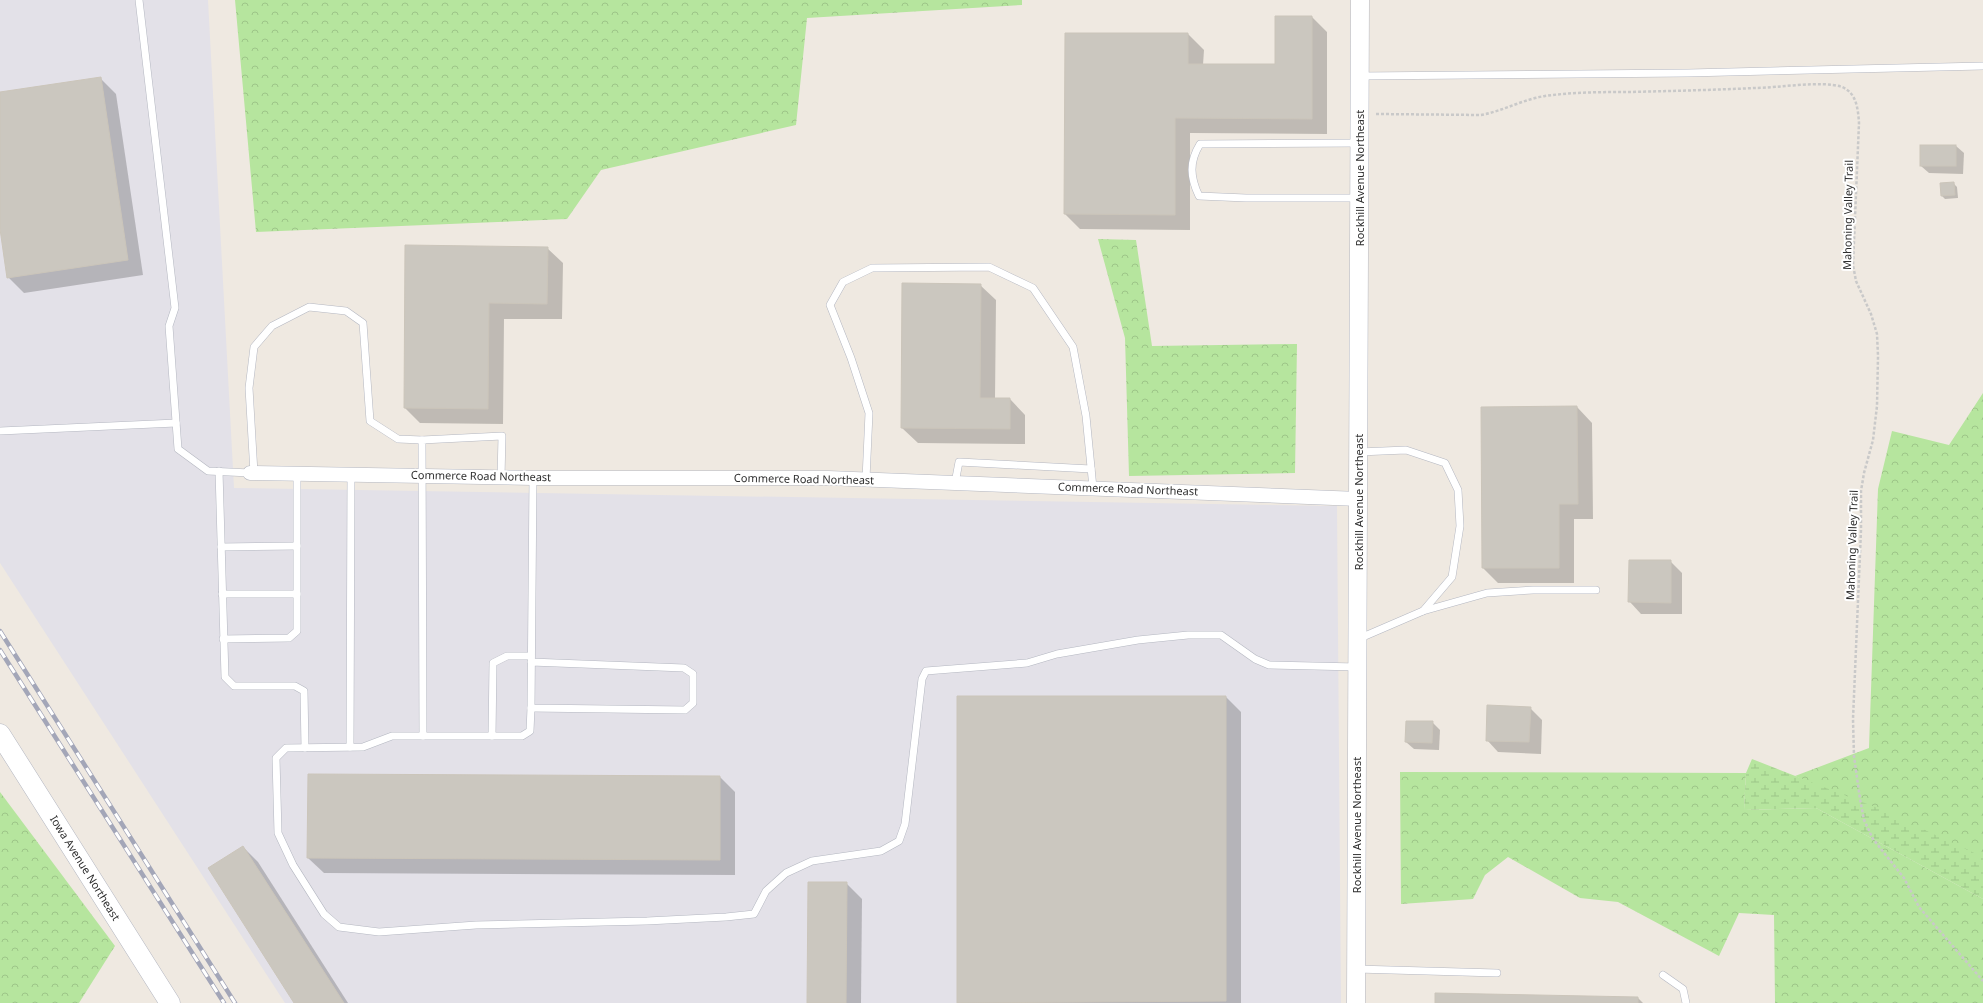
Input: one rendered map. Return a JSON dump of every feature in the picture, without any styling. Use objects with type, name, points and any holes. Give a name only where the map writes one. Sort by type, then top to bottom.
[{"type":"main road","name":"Iowa Avenue Northeast","points":[[0,734],[170,1003]]},
{"type":"street","name":"Rockhill Avenue Northeast","points":[[1356,1003],[1360,0]]},
{"type":"street","name":"Commerce Road Northeast","points":[[252,473],[533,478],[828,478],[1359,499]]},
{"type":"lane","points":[[139,0],[175,308],[169,326],[178,450],[208,471],[252,473],[248,388],[254,347],[272,326],[309,307],[346,310],[363,324],[370,421],[398,439],[422,440],[502,436],[501,477]]},
{"type":"lane","points":[[1360,76],[1688,73],[1983,66]]},
{"type":"lane","points":[[1360,143],[1200,144],[1192,156],[1192,182],[1199,196],[1246,198],[1360,198]]},
{"type":"lane","points":[[866,479],[868,413],[851,358],[830,305],[843,282],[872,268],[989,267],[1033,288],[1073,347],[1086,416],[1093,488]]},
{"type":"lane","points":[[0,432],[176,423]]},
{"type":"lane","points":[[422,440],[423,736]]},
{"type":"lane","points":[[1359,452],[1406,450],[1445,463],[1458,490],[1460,526],[1452,576],[1423,611]]},
{"type":"lane","points":[[956,483],[959,462],[1091,469]]},
{"type":"lane","points":[[219,471],[225,677],[234,686],[295,686],[304,691],[305,748]]},
{"type":"lane","points":[[223,639],[289,638],[297,631],[297,474]]},
{"type":"lane","points":[[350,747],[351,474]]},
{"type":"lane","points":[[533,478],[530,731],[522,736],[392,736],[364,747],[286,748],[276,758],[278,833],[293,865],[324,914],[339,927],[379,932],[476,925],[726,917],[754,914],[766,891],[786,873],[812,861],[881,851],[892,847],[899,842],[905,824],[922,679],[926,671],[1027,663],[1057,654],[1138,640],[1188,634],[1221,634],[1255,659],[1269,665],[1358,667]]},
{"type":"lane","points":[[221,547],[297,546]]},
{"type":"lane","points":[[1358,639],[1423,611],[1487,593],[1533,590],[1596,590]]},
{"type":"lane","points":[[222,594],[297,594]]},
{"type":"lane","points":[[492,736],[493,663],[507,656],[531,659],[684,668],[693,674],[693,703],[685,710],[531,708]]},
{"type":"lane","points":[[1356,969],[1497,973]]},
{"type":"lane","points":[[1663,975],[1682,989],[1686,1003]]},
{"type":"path","name":"Mahoning Valley Trail","points":[[1360,114],[1471,116],[1497,112],[1544,96],[1581,93],[1698,91],[1815,85],[1833,85],[1852,93],[1857,105],[1859,123],[1853,265],[1856,281],[1877,334],[1878,356],[1878,406],[1873,440],[1864,474],[1862,491],[1862,530],[1853,719],[1854,756],[1860,799],[1864,820],[1873,839],[1904,878],[1919,907],[1983,981]]},
{"type":"shaded area","points":[[0,0],[208,0],[234,488],[1337,506],[1341,1003],[285,1003],[0,563]]},
{"type":"green space","points":[[235,0],[1022,0],[1022,5],[807,18],[796,125],[601,170],[567,219],[256,232]]},
{"type":"green space","points":[[1098,239],[1136,240],[1152,346],[1297,344],[1295,473],[1129,476],[1125,338]]},
{"type":"green space","points":[[1983,393],[1983,859],[1795,776],[1869,748],[1878,489],[1892,431],[1949,445]]},
{"type":"green space","points":[[1752,759],[1875,807],[1983,857],[1983,899],[1816,808],[1744,810],[1746,773]]},
{"type":"green space","points":[[1400,772],[1746,773],[1744,810],[1816,808],[1983,899],[1983,1003],[1775,1003],[1774,915],[1739,913],[1719,956],[1618,902],[1580,898],[1508,857],[1485,875],[1473,899],[1401,904]]},
{"type":"green space","points":[[0,792],[115,946],[79,1003],[0,1003]]},
{"type":"building","points":[[1275,16],[1312,16],[1312,119],[1175,118],[1175,215],[1064,214],[1065,33],[1188,33],[1188,64],[1275,64]]},
{"type":"building","points":[[101,77],[128,260],[7,278],[0,229],[0,92]]},
{"type":"building","points":[[1920,145],[1956,145],[1956,166],[1920,166]]},
{"type":"building","points":[[1954,182],[1955,195],[1941,196],[1940,183]]},
{"type":"building","points":[[405,245],[548,247],[547,304],[489,303],[488,409],[404,408]]},
{"type":"building","points":[[902,283],[981,284],[980,398],[1010,398],[1010,429],[901,428]]},
{"type":"building","points":[[1577,406],[1578,504],[1559,504],[1559,568],[1482,568],[1481,407]]},
{"type":"building","points":[[1629,560],[1671,560],[1671,603],[1628,602]]},
{"type":"building","points":[[957,696],[1226,696],[1226,1001],[957,1003]]},
{"type":"building","points":[[1487,705],[1531,707],[1529,742],[1486,741]]},
{"type":"building","points":[[1406,721],[1433,721],[1432,743],[1405,742]]},
{"type":"building","points":[[308,774],[720,776],[720,860],[307,858]]},
{"type":"building","points":[[243,846],[344,1003],[294,1003],[208,868]]},
{"type":"building","points":[[808,882],[847,882],[846,1003],[807,1003]]},
{"type":"building","points":[[1435,993],[1638,997],[1638,1003],[1435,1003]]},
{"type":"railway","points":[[0,631],[235,1003]]},
{"type":"railway","points":[[0,650],[224,1003]]}]
